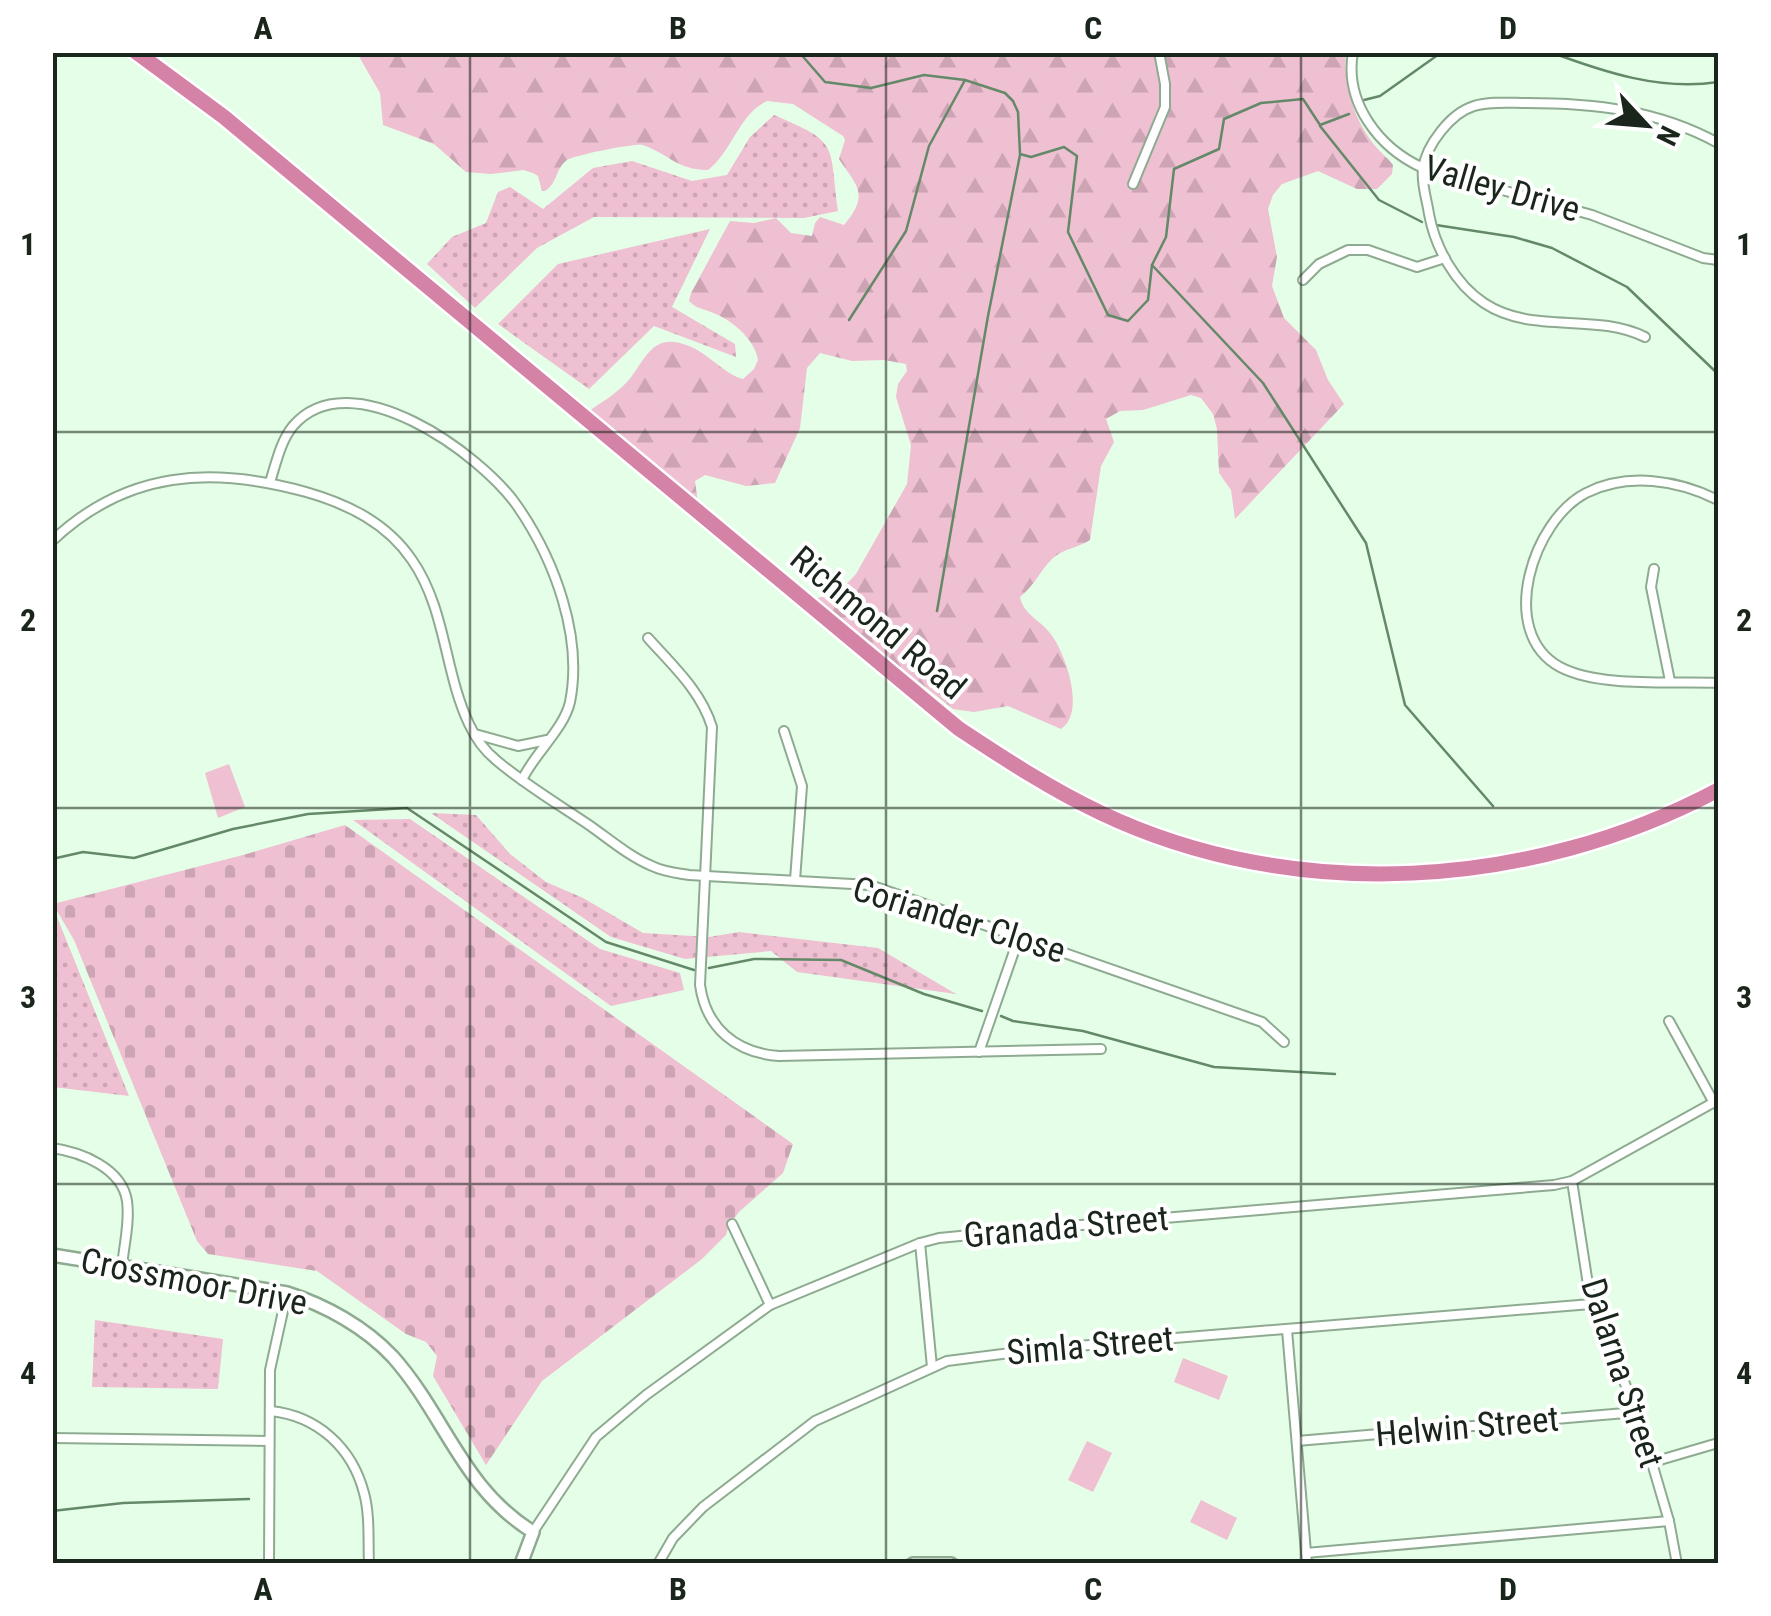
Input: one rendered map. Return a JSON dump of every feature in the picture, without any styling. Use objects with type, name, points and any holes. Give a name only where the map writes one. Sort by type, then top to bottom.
[{"type":"highway","name":"Richmond Road","points":[[136,52],[224,117],[958,728],[1038,781],[1104,815],[1226,856],[1290,868],[1376,875],[1473,870],[1548,855],[1634,829],[1718,790]]},
{"type":"street","points":[[1133,184],[1165,108],[1166,84],[1159,52]]},
{"type":"street","name":"Valley Drive","points":[[1353,52],[1356,98],[1369,124],[1392,151],[1422,168],[1592,215],[1703,258],[1718,260]]},
{"type":"street","points":[[1645,337],[1619,326],[1508,317],[1486,305],[1462,284],[1445,258],[1431,224],[1422,168],[1446,125],[1458,114],[1480,104],[1599,104],[1698,132],[1718,144]]},
{"type":"street","points":[[1303,280],[1318,264],[1348,250],[1368,250],[1418,267],[1445,258]]},
{"type":"street","points":[[270,482],[293,426],[323,405],[351,402],[394,414],[435,434],[499,483],[540,544],[564,609],[572,655],[570,701],[560,724],[522,780]]},
{"type":"street","points":[[52,541],[97,506],[152,484],[207,476],[270,482],[342,503],[382,528],[412,559],[430,593],[474,734],[518,746],[547,740]]},
{"type":"street","points":[[1718,500],[1674,483],[1647,480],[1588,492],[1564,510],[1542,544],[1528,582],[1525,610],[1530,635],[1543,654],[1559,666],[1599,677],[1718,683]]},
{"type":"street","points":[[1654,569],[1651,587],[1670,680]]},
{"type":"street","points":[[648,638],[703,702],[712,728],[700,974],[702,997],[716,1026],[737,1045],[778,1056],[1101,1049]]},
{"type":"street","points":[[784,730],[802,786],[796,880]]},
{"type":"street","name":"Coriander Close","points":[[474,734],[495,759],[522,780],[651,866],[678,873],[870,885],[1262,1022],[1284,1042]]},
{"type":"street","points":[[979,1052],[1019,937]]},
{"type":"street","points":[[1669,1021],[1716,1102]]},
{"type":"street","name":"Granada Street","points":[[521,1564],[534,1532],[589,1445],[608,1424],[770,1305],[920,1243],[939,1238],[1572,1181],[1716,1102]]},
{"type":"street","points":[[52,1148],[100,1164],[125,1195],[127,1220],[122,1266]]},
{"type":"street","name":"Dalarna Street","points":[[1572,1181],[1591,1304],[1637,1412],[1669,1521],[1677,1564]]},
{"type":"street","points":[[732,1224],[770,1305]]},
{"type":"street","points":[[920,1243],[932,1367]]},
{"type":"street","name":"Crossmoor Drive","points":[[52,1256],[287,1293],[333,1312],[391,1355],[478,1484],[503,1512],[534,1532]]},
{"type":"street","points":[[269,1564],[272,1350],[287,1293]]},
{"type":"street","name":"Simla Street","points":[[658,1564],[673,1538],[702,1506],[815,1421],[960,1358],[1591,1304]]},
{"type":"street","points":[[1287,1330],[1307,1564]]},
{"type":"street","points":[[270,1412],[313,1422],[334,1438],[364,1490],[369,1564]]},
{"type":"street","name":"Helwin Street","points":[[1298,1441],[1637,1412]]},
{"type":"street","points":[[52,1438],[269,1441]]},
{"type":"street","points":[[1653,1462],[1718,1443]]},
{"type":"street","points":[[1306,1553],[1669,1521]]},
{"type":"street","points":[[913,1564],[951,1564]]},
{"type":"green space","points":[[1155,52],[1162,58],[1185,52],[1271,52],[1287,56],[1346,53],[1346,78],[1356,114],[1368,137],[1393,165],[1392,174],[1377,189],[1357,189],[1318,171],[1282,184],[1273,195],[1268,209],[1277,257],[1272,286],[1284,318],[1316,350],[1328,380],[1344,404],[1235,519],[1231,490],[1219,473],[1213,414],[1201,398],[1191,395],[1143,410],[1120,411],[1106,419],[1114,442],[1101,466],[1090,540],[1052,559],[1020,597],[1028,612],[1056,642],[1067,668],[1072,710],[1061,729],[1008,706],[974,712],[953,709],[814,599],[839,592],[856,574],[907,484],[911,445],[896,397],[906,364],[852,361],[820,353],[807,368],[800,428],[775,483],[746,486],[705,475],[695,481],[698,503],[589,411],[623,386],[650,351],[666,342],[696,349],[743,379],[754,369],[758,360],[747,337],[726,319],[692,304],[691,293],[730,221],[754,223],[776,218],[791,233],[812,236],[820,217],[844,225],[859,198],[839,159],[843,136],[793,104],[767,101],[749,115],[708,170],[681,164],[643,145],[629,146],[567,160],[552,184],[542,191],[538,176],[533,173],[466,172],[434,144],[383,125],[380,93],[357,53]]},
{"type":"green space","points":[[774,115],[811,132],[827,148],[838,211],[804,218],[594,217],[537,248],[475,308],[427,264],[452,237],[486,223],[498,192],[510,187],[543,209],[593,168],[632,161],[692,181],[727,175],[750,137]]},
{"type":"green space","points":[[710,229],[672,307],[735,344],[736,357],[654,326],[589,389],[498,324],[558,264]]},
{"type":"green space","points":[[229,764],[245,807],[218,818],[205,773]]},
{"type":"green space","points":[[431,813],[476,815],[510,854],[546,882],[583,898],[643,933],[709,937],[739,932],[878,948],[956,994],[797,972],[771,951],[685,959],[611,937]]},
{"type":"green space","points":[[410,819],[600,949],[680,973],[684,990],[611,1006],[353,820]]},
{"type":"green space","points":[[345,825],[793,1144],[783,1173],[739,1212],[726,1235],[702,1259],[542,1381],[486,1465],[433,1376],[437,1356],[426,1342],[406,1334],[317,1271],[208,1254],[197,1241],[74,940],[53,904]]},
{"type":"green space","points":[[53,907],[129,1096],[53,1087]]},
{"type":"green space","points":[[95,1320],[223,1339],[218,1389],[92,1387]]},
{"type":"green space","points":[[1183,1358],[1228,1376],[1219,1400],[1174,1382]]},
{"type":"green space","points":[[1087,1441],[1112,1453],[1093,1492],[1068,1480]]},
{"type":"green space","points":[[1201,1500],[1237,1518],[1227,1540],[1190,1522]]},
{"type":"waterway","points":[[799,52],[825,82],[871,88],[924,75],[965,80],[1005,93],[1018,112],[1020,154],[1031,157],[1064,147],[1077,156],[1068,232],[1108,315],[1128,321],[1148,300],[1152,265],[1166,237],[1174,169],[1219,149],[1224,119],[1261,103],[1303,99],[1320,125],[1349,114]]},
{"type":"waterway","points":[[1364,100],[1380,96],[1442,52]]},
{"type":"waterway","points":[[1550,52],[1654,82],[1718,82]]},
{"type":"waterway","points":[[849,320],[906,231],[929,146],[965,80]]},
{"type":"waterway","points":[[1320,126],[1379,200],[1422,222]]},
{"type":"waterway","points":[[937,611],[1020,155]]},
{"type":"waterway","points":[[1436,225],[1514,237],[1552,248],[1627,287],[1718,374]]},
{"type":"waterway","points":[[1152,265],[1263,383],[1366,543],[1405,705],[1493,806]]},
{"type":"waterway","points":[[52,859],[83,852],[134,858],[233,829],[308,814],[407,808],[606,942],[694,970]]},
{"type":"waterway","points":[[709,968],[754,959],[841,960],[924,994],[982,1011]]},
{"type":"waterway","points":[[1001,1016],[1083,1031],[1214,1067],[1335,1074]]},
{"type":"waterway","points":[[52,1511],[123,1503],[249,1499]]}]
